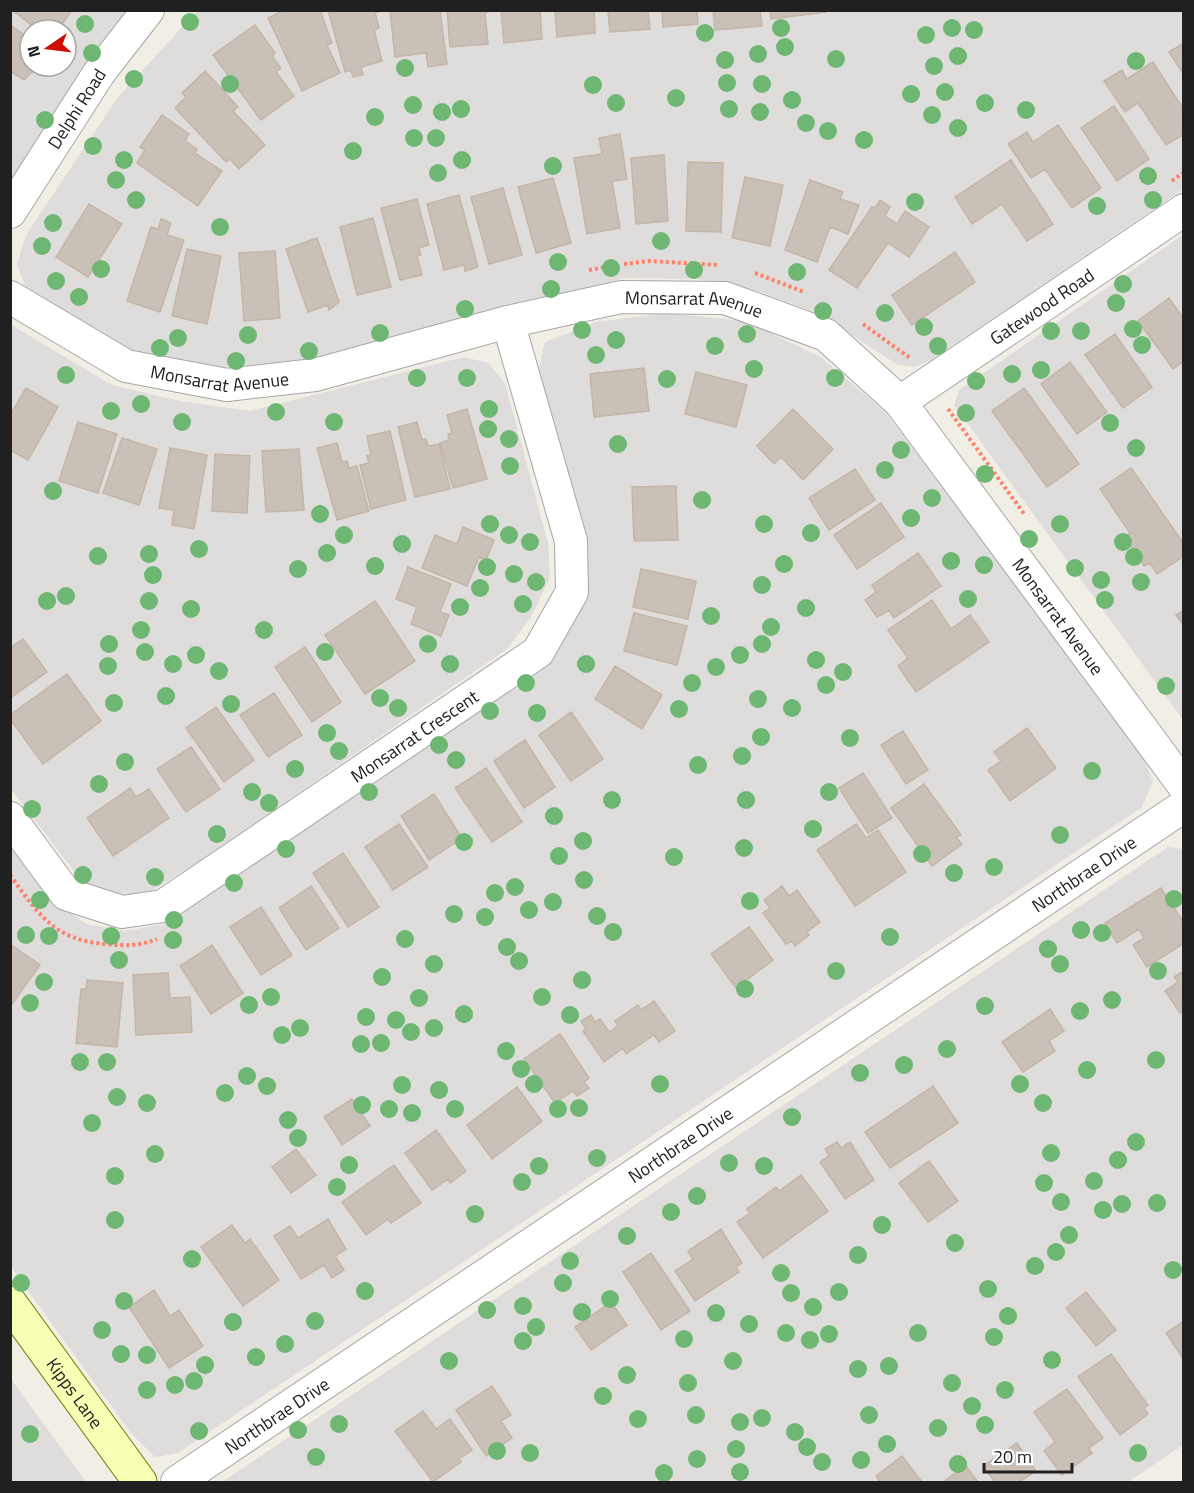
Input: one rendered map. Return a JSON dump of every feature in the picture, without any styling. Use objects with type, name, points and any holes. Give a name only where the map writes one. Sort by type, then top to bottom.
[{"type":"street","name":"Delphi Road","points":[[10,212],[99,73],[148,10]]},
{"type":"street","name":"Gatewood Road","points":[[900,402],[1184,210]]},
{"type":"street","name":"Monsarrat Avenue","points":[[10,297],[126,366],[227,385],[315,375],[508,322],[621,297],[725,298],[826,335],[900,402],[1184,786]]},
{"type":"street","name":"Monsarrat Crescent","points":[[10,818],[66,894],[122,912],[163,906],[538,652],[572,592],[571,541],[508,322]]},
{"type":"street","name":"Northbrae Drive","points":[[177,1482],[1184,806]]},
{"type":"street","name":"Kipps Lane","points":[[10,1304],[140,1482]]},
{"type":"shaded area","points":[[11,11],[140,11],[11,193]]},
{"type":"shaded area","points":[[197,11],[1183,11],[1183,189],[931,360],[915,367],[898,365],[818,313],[754,290],[696,279],[625,278],[331,356],[258,370],[191,368],[111,344],[27,292],[17,264],[26,235],[118,97]]},
{"type":"shaded area","points":[[1183,235],[1183,720],[954,405],[959,390]]},
{"type":"shaded area","points":[[668,313],[744,321],[821,357],[885,412],[1139,747],[1153,782],[1141,808],[178,1453],[155,1457],[130,1432],[11,1267],[10,847],[59,904],[86,924],[125,931],[164,924],[532,672],[581,595],[538,373],[545,342],[596,322]]},
{"type":"shaded area","points":[[10,324],[112,385],[180,401],[250,411],[464,357],[488,363],[505,383],[548,543],[550,578],[531,617],[507,649],[198,862],[145,895],[117,893],[83,883],[11,789]]},
{"type":"shaded area","points":[[1168,847],[1183,849],[1183,1445],[1128,1482],[222,1482]]},
{"type":"shaded area","points":[[11,1379],[86,1482],[11,1482]]},
{"type":"building","points":[[12,10],[72,10],[66,18],[22,18]]},
{"type":"building","points":[[284,10],[320,10],[332,43],[327,45],[340,73],[302,91],[268,18]]},
{"type":"building","points":[[328,10],[382,10],[375,13],[379,28],[374,30],[382,61],[361,67],[363,75],[353,77],[351,70],[345,72]]},
{"type":"building","points":[[390,10],[440,10],[447,64],[428,67],[426,53],[395,57]]},
{"type":"building","points":[[447,10],[492,10],[485,13],[488,44],[450,47]]},
{"type":"building","points":[[501,10],[540,10],[542,39],[504,43]]},
{"type":"building","points":[[555,10],[594,10],[595,33],[557,37]]},
{"type":"building","points":[[608,10],[648,10],[650,29],[610,32]]},
{"type":"building","points":[[662,10],[697,10],[698,24],[663,27]]},
{"type":"building","points":[[713,10],[760,10],[762,26],[715,30]]},
{"type":"building","points":[[770,10],[826,10],[826,12],[771,19]]},
{"type":"building","points":[[10,25],[18,31],[18,76],[10,71]]},
{"type":"building","points":[[255,25],[275,53],[272,56],[281,68],[276,72],[294,96],[261,120],[213,55]]},
{"type":"building","points":[[1184,43],[1184,75],[1169,52]]},
{"type":"building","points":[[1153,62],[1184,110],[1184,134],[1166,145],[1138,103],[1125,112],[1104,81],[1122,70],[1127,79]]},
{"type":"building","points":[[205,71],[238,107],[233,111],[265,145],[239,169],[230,159],[226,162],[175,108],[186,97],[182,93]]},
{"type":"building","points":[[1114,106],[1149,159],[1117,181],[1081,128]]},
{"type":"building","points":[[162,115],[189,134],[185,141],[197,149],[195,153],[222,171],[198,206],[137,163],[145,150],[140,147]]},
{"type":"building","points":[[1058,125],[1101,188],[1072,208],[1045,169],[1031,178],[1008,144],[1027,132],[1033,142]]},
{"type":"building","points":[[620,134],[627,179],[612,181],[620,228],[587,234],[574,158],[602,154],[599,138]]},
{"type":"building","points":[[664,155],[668,221],[636,224],[631,158]]},
{"type":"building","points":[[1011,160],[1053,224],[1027,241],[1002,204],[972,224],[955,197]]},
{"type":"building","points":[[688,162],[723,163],[721,232],[686,231]]},
{"type":"building","points":[[745,177],[783,185],[770,246],[732,238]]},
{"type":"building","points":[[553,178],[571,243],[536,253],[518,187]]},
{"type":"building","points":[[810,180],[843,192],[840,199],[859,205],[848,234],[830,227],[817,262],[785,250]]},
{"type":"building","points":[[503,188],[522,255],[489,264],[471,197]]},
{"type":"building","points":[[459,195],[478,267],[465,271],[464,265],[444,270],[427,204]]},
{"type":"building","points":[[417,199],[429,245],[419,248],[421,255],[417,256],[422,275],[400,280],[381,208]]},
{"type":"building","points":[[880,200],[890,207],[885,216],[897,224],[905,211],[929,227],[909,257],[888,243],[857,288],[829,270],[872,207],[875,208]]},
{"type":"building","points":[[89,204],[122,224],[88,277],[56,257]]},
{"type":"building","points":[[373,218],[391,287],[357,295],[340,227]]},
{"type":"building","points":[[161,219],[171,223],[167,235],[184,240],[160,312],[127,301],[151,227],[158,229]]},
{"type":"building","points":[[317,238],[339,302],[329,310],[328,305],[308,312],[286,249]]},
{"type":"building","points":[[187,249],[221,256],[207,324],[172,316]]},
{"type":"building","points":[[275,251],[280,318],[244,321],[239,253]]},
{"type":"building","points":[[955,252],[975,282],[912,325],[892,295]]},
{"type":"building","points":[[1169,298],[1184,319],[1184,361],[1173,369],[1138,321]]},
{"type":"building","points":[[1115,334],[1152,387],[1123,408],[1085,355]]},
{"type":"building","points":[[1070,362],[1107,412],[1077,434],[1041,384]]},
{"type":"building","points":[[644,368],[649,411],[594,417],[590,374]]},
{"type":"building","points":[[696,372],[747,385],[736,427],[685,414]]},
{"type":"building","points":[[26,388],[58,407],[28,460],[10,450],[10,415]]},
{"type":"building","points":[[1024,388],[1079,464],[1047,487],[992,411]]},
{"type":"building","points":[[467,409],[487,479],[453,488],[440,443],[449,440],[448,434],[452,433],[447,415]]},
{"type":"building","points":[[793,409],[833,449],[803,480],[781,457],[774,464],[757,446]]},
{"type":"building","points":[[78,422],[117,434],[98,493],[59,481]]},
{"type":"building","points":[[417,422],[422,440],[426,439],[428,446],[439,444],[450,489],[415,497],[398,427]]},
{"type":"building","points":[[390,431],[406,500],[371,509],[360,465],[369,463],[367,456],[371,455],[367,436]]},
{"type":"building","points":[[122,438],[157,449],[139,505],[103,493]]},
{"type":"building","points":[[337,443],[342,462],[347,461],[349,468],[357,466],[369,511],[337,520],[317,448]]},
{"type":"building","points":[[170,448],[207,455],[194,529],[172,525],[174,510],[159,508]]},
{"type":"building","points":[[299,449],[304,510],[266,512],[262,451]]},
{"type":"building","points":[[215,454],[250,456],[247,513],[212,511]]},
{"type":"building","points":[[1131,468],[1184,544],[1184,556],[1157,574],[1150,563],[1144,566],[1125,537],[1130,533],[1100,489]]},
{"type":"building","points":[[855,469],[875,500],[829,530],[809,498]]},
{"type":"building","points":[[676,486],[678,540],[634,541],[632,487]]},
{"type":"building","points":[[881,503],[904,537],[857,569],[834,535]]},
{"type":"building","points":[[463,527],[494,540],[486,560],[479,557],[467,586],[422,568],[435,535],[457,544]]},
{"type":"building","points":[[918,553],[941,586],[894,618],[889,610],[877,617],[865,600],[876,592],[872,585]]},
{"type":"building","points":[[408,567],[451,584],[440,612],[449,615],[441,636],[411,624],[417,607],[396,599]]},
{"type":"building","points":[[641,569],[696,581],[688,619],[633,607]]},
{"type":"building","points":[[932,600],[951,629],[970,615],[989,642],[916,692],[898,666],[908,658],[888,630]]},
{"type":"building","points":[[375,601],[415,661],[365,694],[325,635]]},
{"type":"building","points":[[1184,610],[1184,626],[1176,615]]},
{"type":"building","points":[[634,613],[687,626],[677,665],[624,651]]},
{"type":"building","points":[[23,639],[47,672],[10,698],[10,648]]},
{"type":"building","points":[[305,647],[341,702],[312,722],[275,667]]},
{"type":"building","points":[[615,666],[662,695],[642,729],[595,699]]},
{"type":"building","points":[[67,674],[101,721],[43,764],[10,719],[10,715]]},
{"type":"building","points":[[274,693],[302,735],[268,757],[240,715]]},
{"type":"building","points":[[216,707],[254,760],[224,782],[186,728]]},
{"type":"building","points":[[571,712],[603,759],[571,781],[539,735]]},
{"type":"building","points":[[1027,728],[1056,768],[1010,801],[988,770],[1001,761],[994,752]]},
{"type":"building","points":[[903,731],[928,770],[906,784],[881,745]]},
{"type":"building","points":[[525,740],[555,787],[524,808],[494,761]]},
{"type":"building","points":[[191,747],[220,789],[186,812],[157,769]]},
{"type":"building","points":[[486,768],[522,822],[492,842],[455,788]]},
{"type":"building","points":[[863,773],[892,818],[868,833],[839,788]]},
{"type":"building","points":[[924,784],[961,835],[956,837],[962,844],[932,866],[891,808]]},
{"type":"building","points":[[130,788],[136,797],[149,789],[169,818],[113,856],[87,818]]},
{"type":"building","points":[[434,794],[462,838],[429,860],[401,816]]},
{"type":"building","points":[[399,824],[428,867],[393,890],[365,847]]},
{"type":"building","points":[[856,824],[866,838],[878,830],[906,872],[855,906],[817,850]]},
{"type":"building","points":[[343,853],[379,907],[348,927],[313,873]]},
{"type":"building","points":[[311,886],[339,928],[306,950],[279,908]]},
{"type":"building","points":[[782,886],[789,896],[797,890],[820,922],[795,946],[792,941],[786,944],[763,913],[770,908],[764,900]]},
{"type":"building","points":[[1161,888],[1184,923],[1184,943],[1147,967],[1133,945],[1144,938],[1139,929],[1117,943],[1105,923]]},
{"type":"building","points":[[261,907],[292,955],[261,975],[230,927]]},
{"type":"building","points":[[749,927],[773,960],[736,988],[711,954]]},
{"type":"building","points":[[10,944],[40,965],[10,1007]]},
{"type":"building","points":[[212,945],[243,993],[211,1014],[180,966]]},
{"type":"building","points":[[1184,971],[1184,1011],[1180,1013],[1165,991],[1178,982],[1174,977]]},
{"type":"building","points":[[168,973],[170,998],[190,997],[192,1032],[136,1035],[133,975]]},
{"type":"building","points":[[87,980],[123,983],[117,1047],[76,1043],[81,989],[86,989]]},
{"type":"building","points":[[654,1001],[675,1031],[659,1042],[654,1035],[626,1054],[623,1048],[604,1062],[583,1031],[586,1029],[581,1021],[591,1015],[595,1022],[600,1019],[609,1032],[618,1026],[615,1021],[638,1005],[641,1010]]},
{"type":"building","points":[[1050,1009],[1064,1031],[1049,1041],[1055,1051],[1023,1072],[1002,1042]]},
{"type":"building","points":[[560,1034],[589,1078],[584,1082],[589,1088],[577,1096],[573,1091],[555,1103],[524,1059]]},
{"type":"building","points":[[933,1086],[958,1123],[890,1168],[865,1132]]},
{"type":"building","points":[[517,1087],[542,1121],[492,1159],[467,1125]]},
{"type":"building","points":[[352,1099],[370,1126],[342,1145],[324,1117]]},
{"type":"building","points":[[436,1130],[466,1171],[450,1183],[448,1179],[432,1190],[405,1153]]},
{"type":"building","points":[[837,1142],[841,1148],[850,1142],[874,1180],[845,1199],[820,1162],[829,1156],[825,1149]]},
{"type":"building","points":[[296,1149],[316,1175],[291,1193],[272,1167]]},
{"type":"building","points":[[929,1161],[958,1201],[928,1222],[899,1183]]},
{"type":"building","points":[[394,1165],[421,1203],[391,1223],[388,1219],[366,1235],[342,1202]]},
{"type":"building","points":[[801,1175],[828,1211],[763,1258],[737,1222],[750,1213],[747,1209],[776,1187],[779,1191]]},
{"type":"building","points":[[328,1219],[346,1249],[335,1256],[344,1270],[332,1278],[324,1265],[301,1279],[274,1236],[290,1226],[298,1238]]},
{"type":"building","points":[[232,1225],[245,1243],[250,1239],[279,1280],[243,1306],[201,1247]]},
{"type":"building","points":[[721,1229],[742,1263],[736,1267],[739,1272],[695,1301],[675,1271],[693,1259],[688,1251]]},
{"type":"building","points":[[651,1253],[690,1311],[661,1330],[623,1272]]},
{"type":"building","points":[[154,1290],[170,1316],[179,1310],[203,1346],[169,1368],[129,1307]]},
{"type":"building","points":[[1086,1292],[1116,1330],[1096,1346],[1066,1308]]},
{"type":"building","points":[[611,1302],[627,1325],[591,1350],[575,1327]]},
{"type":"building","points":[[1184,1321],[1184,1360],[1166,1333]]},
{"type":"building","points":[[1111,1354],[1148,1405],[1144,1408],[1148,1414],[1120,1435],[1078,1377]]},
{"type":"building","points":[[492,1386],[511,1415],[501,1421],[512,1438],[486,1456],[456,1410]]},
{"type":"building","points":[[1067,1389],[1103,1438],[1089,1448],[1092,1453],[1062,1475],[1044,1451],[1055,1442],[1034,1412]]},
{"type":"building","points":[[423,1411],[436,1429],[450,1419],[472,1450],[459,1459],[461,1462],[433,1482],[395,1431]]},
{"type":"building","points":[[1017,1443],[1036,1471],[1019,1482],[995,1482],[983,1466]]},
{"type":"building","points":[[902,1456],[922,1482],[880,1482],[876,1476]]},
{"type":"building","points":[[966,1466],[978,1482],[943,1482]]}]
